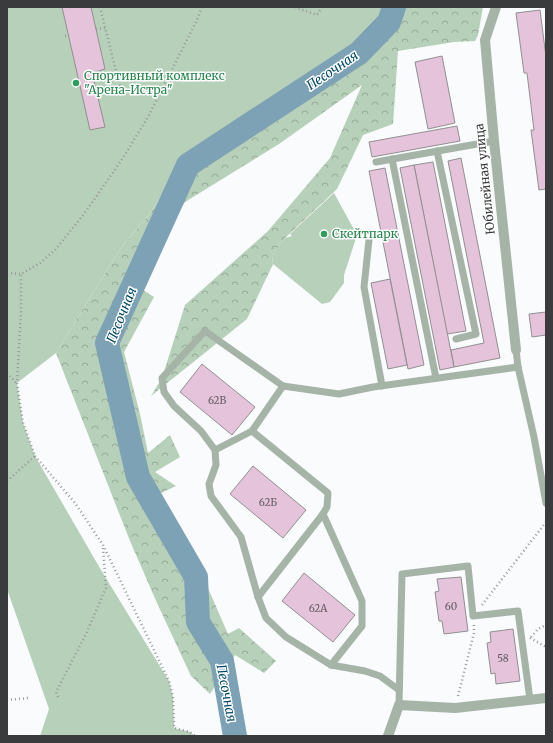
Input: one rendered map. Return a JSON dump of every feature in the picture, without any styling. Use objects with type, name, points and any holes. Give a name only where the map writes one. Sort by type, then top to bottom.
[{"type":"street","name":"Юбилейная улица","points":[[496,7],[485,40],[516,350]]},
{"type":"street","points":[[388,736],[399,705],[455,708],[546,698]]},
{"type":"lane","points":[[376,162],[494,141]]},
{"type":"lane","points":[[437,151],[476,334],[456,339]]},
{"type":"lane","points":[[392,159],[436,378]]},
{"type":"lane","points":[[369,240],[364,287],[382,386]]},
{"type":"lane","points":[[399,690],[380,676],[365,671],[330,665],[286,637],[266,618],[258,597],[241,537],[210,496],[209,484],[216,465],[215,450],[201,431],[174,406],[164,392],[162,378],[205,331],[283,386],[339,394],[382,386],[518,367]]},
{"type":"lane","points":[[516,350],[518,367],[534,437],[546,503]]},
{"type":"lane","points":[[215,450],[252,431],[283,386]]},
{"type":"lane","points":[[252,431],[328,493],[327,507],[323,514],[258,597]]},
{"type":"lane","points":[[323,514],[362,601],[362,626],[330,665]]},
{"type":"lane","points":[[399,705],[402,574],[468,566],[473,616],[518,610],[530,700]]},
{"type":"path","points":[[100,7],[120,87]]},
{"type":"path","points":[[7,273],[21,274],[40,263],[54,250],[84,214],[121,161],[148,117],[196,22],[202,7]]},
{"type":"path","points":[[295,7],[317,15],[322,7]]},
{"type":"path","points":[[96,29],[106,28]]},
{"type":"path","points":[[21,274],[21,313],[17,383],[23,423],[35,456],[75,503],[103,545],[169,680],[173,697],[174,728],[190,732],[195,736]]},
{"type":"path","points":[[7,374],[17,383]]},
{"type":"path","points":[[7,481],[35,456]]},
{"type":"path","points":[[455,708],[474,633],[473,616],[546,522]]},
{"type":"path","points":[[58,697],[56,692],[86,634],[106,588],[103,545]]},
{"type":"path","points":[[530,638],[546,625]]},
{"type":"path","points":[[530,638],[531,646]]},
{"type":"path","points":[[530,638],[546,647]]},
{"type":"path","points":[[7,700],[28,698]]},
{"type":"green space","points":[[7,7],[382,7],[377,21],[329,65],[184,161],[148,216],[122,246],[56,353],[17,383],[23,423],[35,456],[101,570],[169,681],[173,697],[174,728],[190,732],[195,736],[40,736],[49,709],[7,589]]},
{"type":"green space","points":[[382,7],[483,7],[478,35],[475,41],[454,42],[398,51],[393,124],[363,135],[337,189],[285,238],[272,255],[273,264],[247,319],[151,396],[162,378],[185,305],[268,231],[330,158],[362,85],[279,144],[185,202],[127,280],[154,297],[124,352],[140,414],[148,453],[170,435],[180,457],[155,472],[176,486],[144,501],[182,568],[204,579],[228,634],[239,628],[276,661],[264,673],[235,655],[210,694],[191,676],[157,603],[130,541],[56,353],[122,246],[148,216],[184,161],[329,65],[377,21]]},
{"type":"green space","points":[[334,193],[357,235],[344,275],[344,283],[330,302],[322,304],[273,264],[272,255],[285,238],[292,236],[290,234]]},
{"type":"building","points":[[62,7],[91,7],[105,69],[92,73],[105,127],[90,130]]},
{"type":"building","points":[[540,10],[546,57],[546,189],[539,190],[531,130],[534,130],[527,73],[524,73],[516,13]]},
{"type":"building","points":[[442,56],[455,123],[428,129],[415,62]]},
{"type":"building","points":[[457,126],[460,141],[372,157],[369,142]]},
{"type":"building","points":[[461,158],[500,358],[454,367],[451,350],[484,343],[448,161]]},
{"type":"building","points":[[433,162],[466,331],[447,334],[414,165]]},
{"type":"building","points":[[414,165],[454,367],[440,370],[400,168]]},
{"type":"building","points":[[385,168],[424,365],[408,369],[369,171]]},
{"type":"building","points":[[390,279],[407,365],[388,369],[371,283]]},
{"type":"building","points":[[546,312],[546,335],[532,337],[529,314]]},
{"type":"building","points":[[202,364],[255,407],[232,435],[180,392]]},
{"type":"building","points":[[253,466],[306,510],[283,538],[230,494]]},
{"type":"building","points":[[304,573],[355,615],[333,642],[282,601]]},
{"type":"building","points":[[461,577],[468,631],[444,634],[442,621],[439,621],[435,592],[439,591],[437,579]]},
{"type":"building","points":[[513,629],[520,681],[496,684],[495,673],[491,674],[487,643],[491,642],[490,632]]},
{"type":"waterway","name":"Песочная","points":[[235,736],[222,661],[198,622],[196,577],[138,477],[107,343],[188,165],[359,53],[389,22],[394,7]]},
{"type":"place","name":"Спортивный комплекс \"Арена-Истра\"","points":[[76,83]]},
{"type":"place","name":"Скейтпарк","points":[[324,234]]}]
